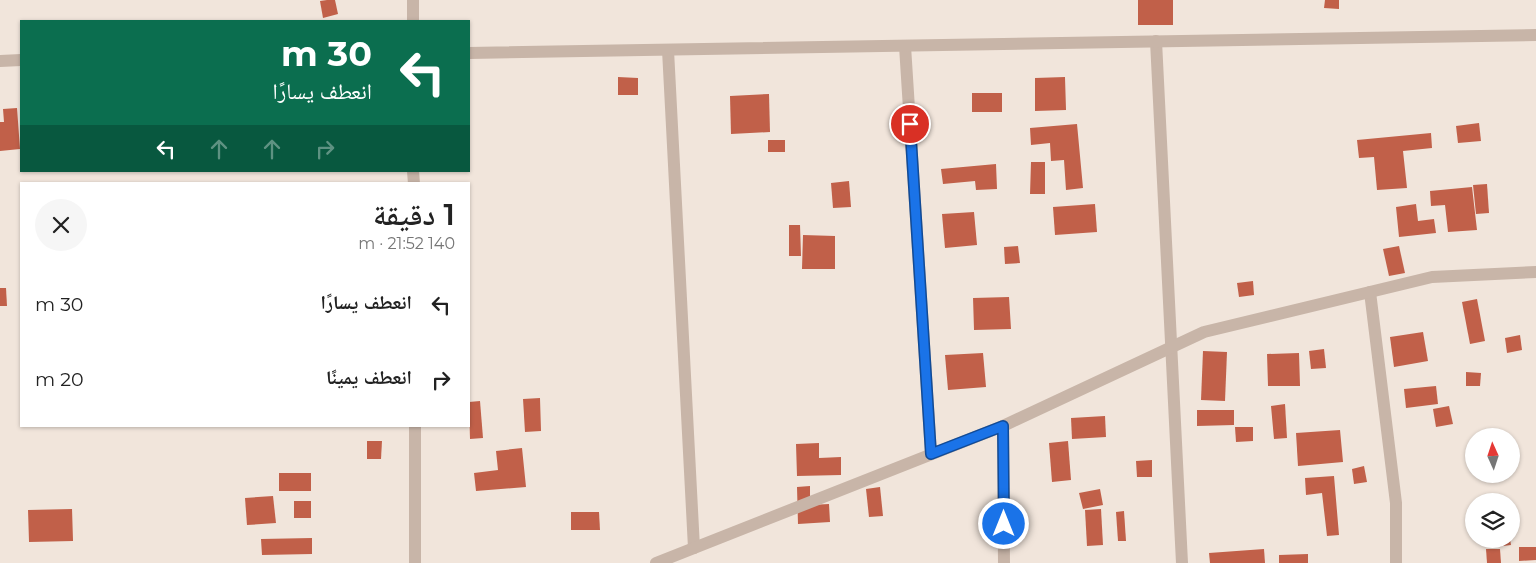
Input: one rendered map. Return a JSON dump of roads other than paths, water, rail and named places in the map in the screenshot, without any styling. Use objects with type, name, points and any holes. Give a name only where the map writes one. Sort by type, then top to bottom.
[{"type":"street","points":[[413,0],[413,20]]},
{"type":"street","points":[[470,53],[1536,35]]},
{"type":"street","points":[[1156,41],[1182,563]]},
{"type":"street","points":[[905,46],[931,454]]},
{"type":"street","points":[[668,50],[694,548]]},
{"type":"street","points":[[0,60],[20,60]]},
{"type":"street","points":[[656,563],[1003,426],[1204,332],[1432,276],[1536,272]]},
{"type":"street","points":[[1370,292],[1396,503],[1396,563]]},
{"type":"street","points":[[1003,426],[1004,563]]},
{"type":"street","points":[[415,427],[415,563]]}]
